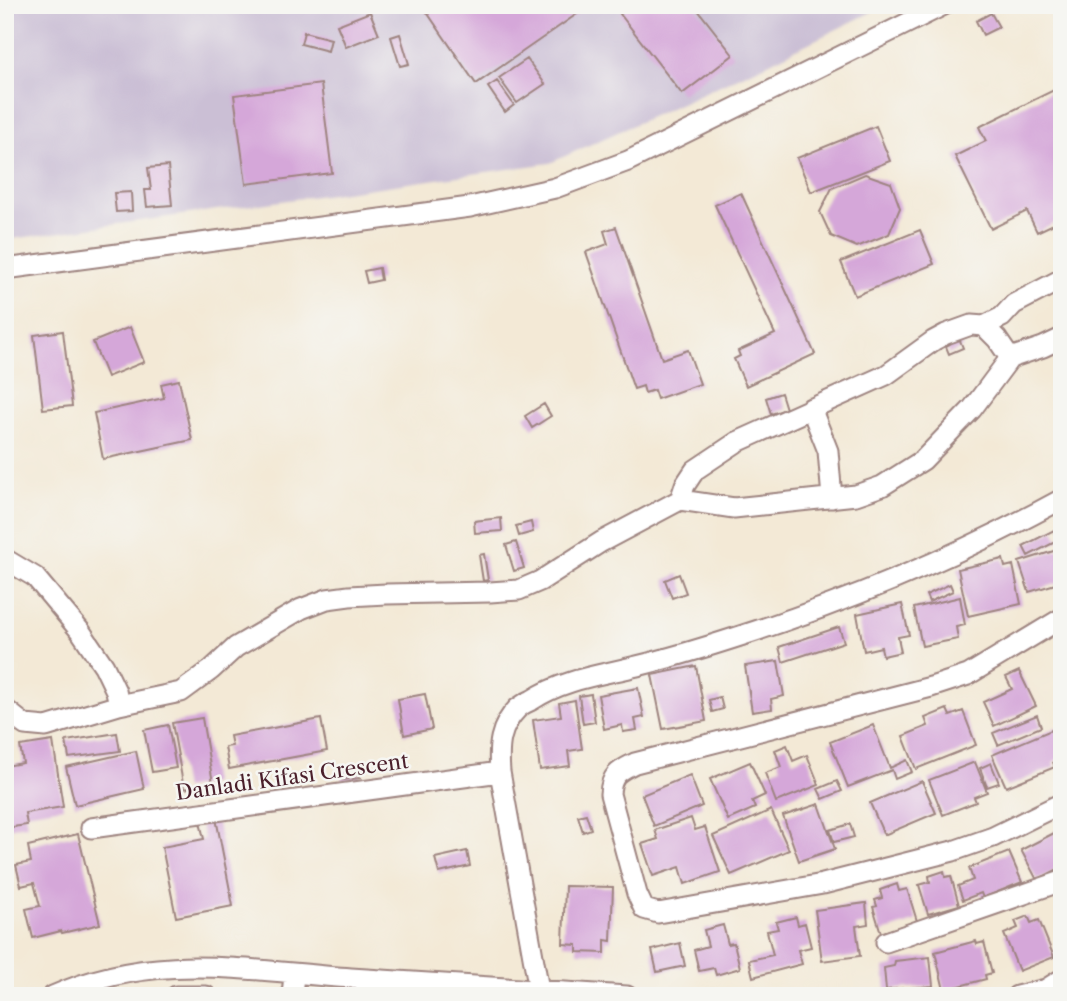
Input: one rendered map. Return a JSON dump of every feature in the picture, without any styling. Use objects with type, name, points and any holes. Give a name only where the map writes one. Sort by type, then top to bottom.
[{"type":"street","points":[[5,269],[470,207],[555,188],[628,161],[944,5]]},
{"type":"street","points":[[680,500],[685,485],[695,470],[737,442],[886,374],[946,334],[971,326],[984,326],[1002,317],[1014,304],[1062,279]]},
{"type":"street","points":[[984,326],[1010,358]]},
{"type":"street","points":[[5,709],[25,725],[46,727],[118,705],[181,692],[236,647],[301,609],[327,599],[386,594],[519,590],[540,581],[601,542],[680,500],[734,508],[856,495],[882,486],[923,460],[972,409],[1010,358],[1062,338]]},
{"type":"street","points":[[811,408],[828,451],[832,498]]},
{"type":"street","points":[[538,990],[498,751],[502,731],[518,708],[542,693],[578,679],[639,666],[734,638],[828,605],[924,567],[1062,499]]},
{"type":"street","points":[[5,559],[35,577],[73,621],[104,666],[116,691],[118,705]]},
{"type":"street","points":[[1062,618],[968,675],[931,687],[635,763],[620,771],[611,782],[610,794],[637,894],[644,909],[658,914],[823,884],[953,851],[993,837],[1062,803]]},
{"type":"street","name":"Danladi Kifasi Crescent","points":[[91,828],[500,772]]},
{"type":"street","points":[[886,942],[1062,881]]},
{"type":"street","points":[[53,996],[108,975],[159,967],[209,966],[627,996]]},
{"type":"street","points":[[292,996],[294,974]]},
{"type":"street","points":[[1017,996],[1046,989],[1062,979]]},
{"type":"street","points":[[177,996],[206,996]]},
{"type":"shaded area","points":[[5,5],[886,5],[764,65],[550,163],[5,240]]},
{"type":"building","points":[[422,5],[590,5],[476,84]]},
{"type":"building","points":[[632,5],[694,5],[733,55],[682,94],[620,14]]},
{"type":"building","points":[[370,12],[379,34],[346,47],[337,25]]},
{"type":"building","points":[[991,13],[999,27],[983,35],[976,21]]},
{"type":"building","points":[[304,32],[331,39],[328,51],[301,44]]},
{"type":"building","points":[[400,34],[409,64],[400,66],[391,37]]},
{"type":"building","points":[[527,59],[545,84],[517,103],[499,78]]},
{"type":"building","points":[[497,81],[514,105],[505,112],[488,87]]},
{"type":"building","points":[[321,84],[332,173],[246,184],[234,95]]},
{"type":"building","points":[[1062,86],[1062,220],[1037,232],[1027,211],[991,229],[955,156],[986,141],[979,127]]},
{"type":"building","points":[[876,126],[890,161],[811,192],[797,158]]},
{"type":"building","points":[[168,166],[172,205],[147,207],[145,190],[151,190],[148,168]]},
{"type":"building","points":[[865,174],[891,183],[900,208],[889,234],[857,247],[831,236],[820,212],[832,188]]},
{"type":"building","points":[[131,192],[132,211],[116,212],[114,193]]},
{"type":"building","points":[[741,193],[815,354],[746,386],[734,359],[740,356],[738,351],[775,334],[715,205]]},
{"type":"building","points":[[616,227],[662,359],[688,350],[700,384],[657,399],[654,390],[645,393],[643,386],[634,389],[586,252],[608,244],[604,231]]},
{"type":"building","points":[[920,230],[934,264],[855,296],[841,262]]},
{"type":"building","points":[[379,268],[381,280],[367,283],[364,271]]},
{"type":"building","points":[[130,327],[144,362],[107,377],[93,342]]},
{"type":"building","points":[[63,331],[72,406],[43,409],[34,335]]},
{"type":"building","points":[[957,333],[963,348],[949,354],[943,339]]},
{"type":"building","points":[[179,380],[192,440],[103,459],[94,413],[164,398],[161,384]]},
{"type":"building","points":[[781,393],[786,409],[771,414],[766,398]]},
{"type":"building","points":[[544,404],[551,416],[532,428],[525,416]]},
{"type":"building","points":[[501,518],[502,531],[475,533],[474,521]]},
{"type":"building","points":[[531,522],[533,532],[519,536],[516,526]]},
{"type":"building","points":[[1054,530],[1059,540],[1028,556],[1023,546]]},
{"type":"building","points":[[516,542],[524,568],[514,571],[506,545]]},
{"type":"building","points":[[1060,549],[1062,582],[1029,592],[1019,562]]},
{"type":"building","points":[[484,554],[488,580],[483,581],[479,555]]},
{"type":"building","points":[[1003,559],[1005,567],[1013,565],[1021,604],[968,616],[958,569]]},
{"type":"building","points":[[679,574],[686,593],[672,598],[665,580]]},
{"type":"building","points":[[950,584],[953,591],[929,602],[926,595]]},
{"type":"building","points":[[960,597],[965,625],[956,627],[958,639],[922,646],[914,608]]},
{"type":"building","points":[[902,604],[909,635],[898,637],[901,652],[883,656],[881,647],[864,651],[857,614]]},
{"type":"building","points":[[839,627],[844,642],[783,662],[779,647]]},
{"type":"building","points":[[778,661],[784,696],[771,699],[772,709],[752,712],[745,666]]},
{"type":"building","points":[[696,666],[706,721],[663,729],[652,675]]},
{"type":"building","points":[[1019,671],[1036,706],[994,726],[983,702],[1012,689],[1006,677]]},
{"type":"building","points":[[638,688],[644,717],[635,719],[637,730],[623,732],[622,725],[604,729],[598,695]]},
{"type":"building","points":[[425,694],[432,729],[404,735],[398,699]]},
{"type":"building","points":[[591,694],[595,722],[583,724],[579,696]]},
{"type":"building","points":[[720,697],[723,709],[712,712],[709,700]]},
{"type":"building","points":[[575,700],[582,749],[568,751],[570,766],[540,770],[533,720],[561,716],[559,703]]},
{"type":"building","points":[[947,709],[950,716],[963,711],[976,745],[916,769],[903,736],[928,726],[925,718]]},
{"type":"building","points":[[1037,715],[1041,727],[998,745],[993,733]]},
{"type":"building","points":[[202,718],[213,783],[184,789],[172,723]]},
{"type":"building","points":[[321,719],[327,751],[229,769],[225,747],[232,746],[230,736]]},
{"type":"building","points":[[168,725],[176,768],[152,772],[144,730]]},
{"type":"building","points":[[873,725],[890,768],[907,760],[912,772],[895,779],[892,770],[848,787],[830,742]]},
{"type":"building","points":[[1056,728],[1062,742],[1062,758],[1053,762],[1055,767],[1006,787],[992,755]]},
{"type":"building","points":[[117,733],[120,751],[69,758],[66,741]]},
{"type":"building","points":[[53,741],[63,807],[25,813],[27,825],[5,828],[5,766],[23,763],[20,746]]},
{"type":"building","points":[[787,745],[793,761],[807,755],[819,785],[776,802],[765,773],[781,767],[775,750]]},
{"type":"building","points":[[136,751],[144,789],[75,805],[66,767]]},
{"type":"building","points":[[750,762],[765,795],[752,801],[755,808],[728,820],[710,779]]},
{"type":"building","points":[[975,762],[987,792],[974,797],[976,802],[943,815],[929,780]]},
{"type":"building","points":[[991,763],[999,783],[987,787],[980,768]]},
{"type":"building","points":[[359,766],[360,778],[342,780],[341,768]]},
{"type":"building","points":[[690,775],[702,806],[654,826],[642,795]]},
{"type":"building","points":[[837,781],[842,791],[823,799],[818,789]]},
{"type":"building","points":[[922,781],[936,813],[884,835],[870,803]]},
{"type":"building","points":[[819,804],[835,849],[799,861],[783,816]]},
{"type":"building","points":[[771,810],[789,850],[731,875],[713,836]]},
{"type":"building","points":[[586,814],[591,829],[583,832],[578,816]]},
{"type":"building","points":[[216,818],[233,906],[176,917],[162,847],[204,839],[200,822]]},
{"type":"building","points":[[691,818],[695,830],[705,827],[720,872],[685,884],[680,867],[653,876],[642,844],[658,839],[655,830]]},
{"type":"building","points":[[850,824],[854,837],[834,842],[830,830]]},
{"type":"building","points":[[1062,829],[1062,867],[1037,880],[1021,850]]},
{"type":"building","points":[[78,834],[100,924],[33,938],[26,909],[40,906],[34,883],[21,886],[16,865],[31,862],[28,846]]},
{"type":"building","points":[[467,851],[470,866],[439,873],[435,858]]},
{"type":"building","points":[[1009,852],[1022,882],[983,898],[981,893],[963,900],[958,886],[973,880],[969,868]]},
{"type":"building","points":[[944,871],[945,877],[951,876],[959,905],[928,914],[919,885],[930,882],[929,876]]},
{"type":"building","points":[[897,884],[899,891],[907,889],[917,921],[881,933],[873,907],[877,906],[875,900],[882,898],[880,890]]},
{"type":"building","points":[[565,886],[613,887],[611,941],[605,940],[605,953],[577,952],[577,945],[563,944]]},
{"type":"building","points":[[866,903],[868,924],[856,926],[860,956],[822,961],[815,910]]},
{"type":"building","points":[[1028,916],[1031,923],[1039,920],[1054,957],[1019,971],[1004,934],[1018,928],[1015,921]]},
{"type":"building","points":[[796,917],[798,925],[805,923],[811,947],[798,950],[802,964],[753,977],[749,960],[773,955],[767,931],[778,929],[776,922]]},
{"type":"building","points":[[723,925],[728,944],[734,943],[740,968],[716,975],[714,968],[699,971],[694,950],[708,946],[704,930]]},
{"type":"building","points":[[976,941],[977,944],[984,942],[992,973],[985,975],[986,979],[944,990],[935,952]]},
{"type":"building","points":[[680,943],[685,966],[657,972],[652,950]]},
{"type":"building","points":[[930,957],[933,986],[886,990],[884,968],[894,966],[895,961]]}]
